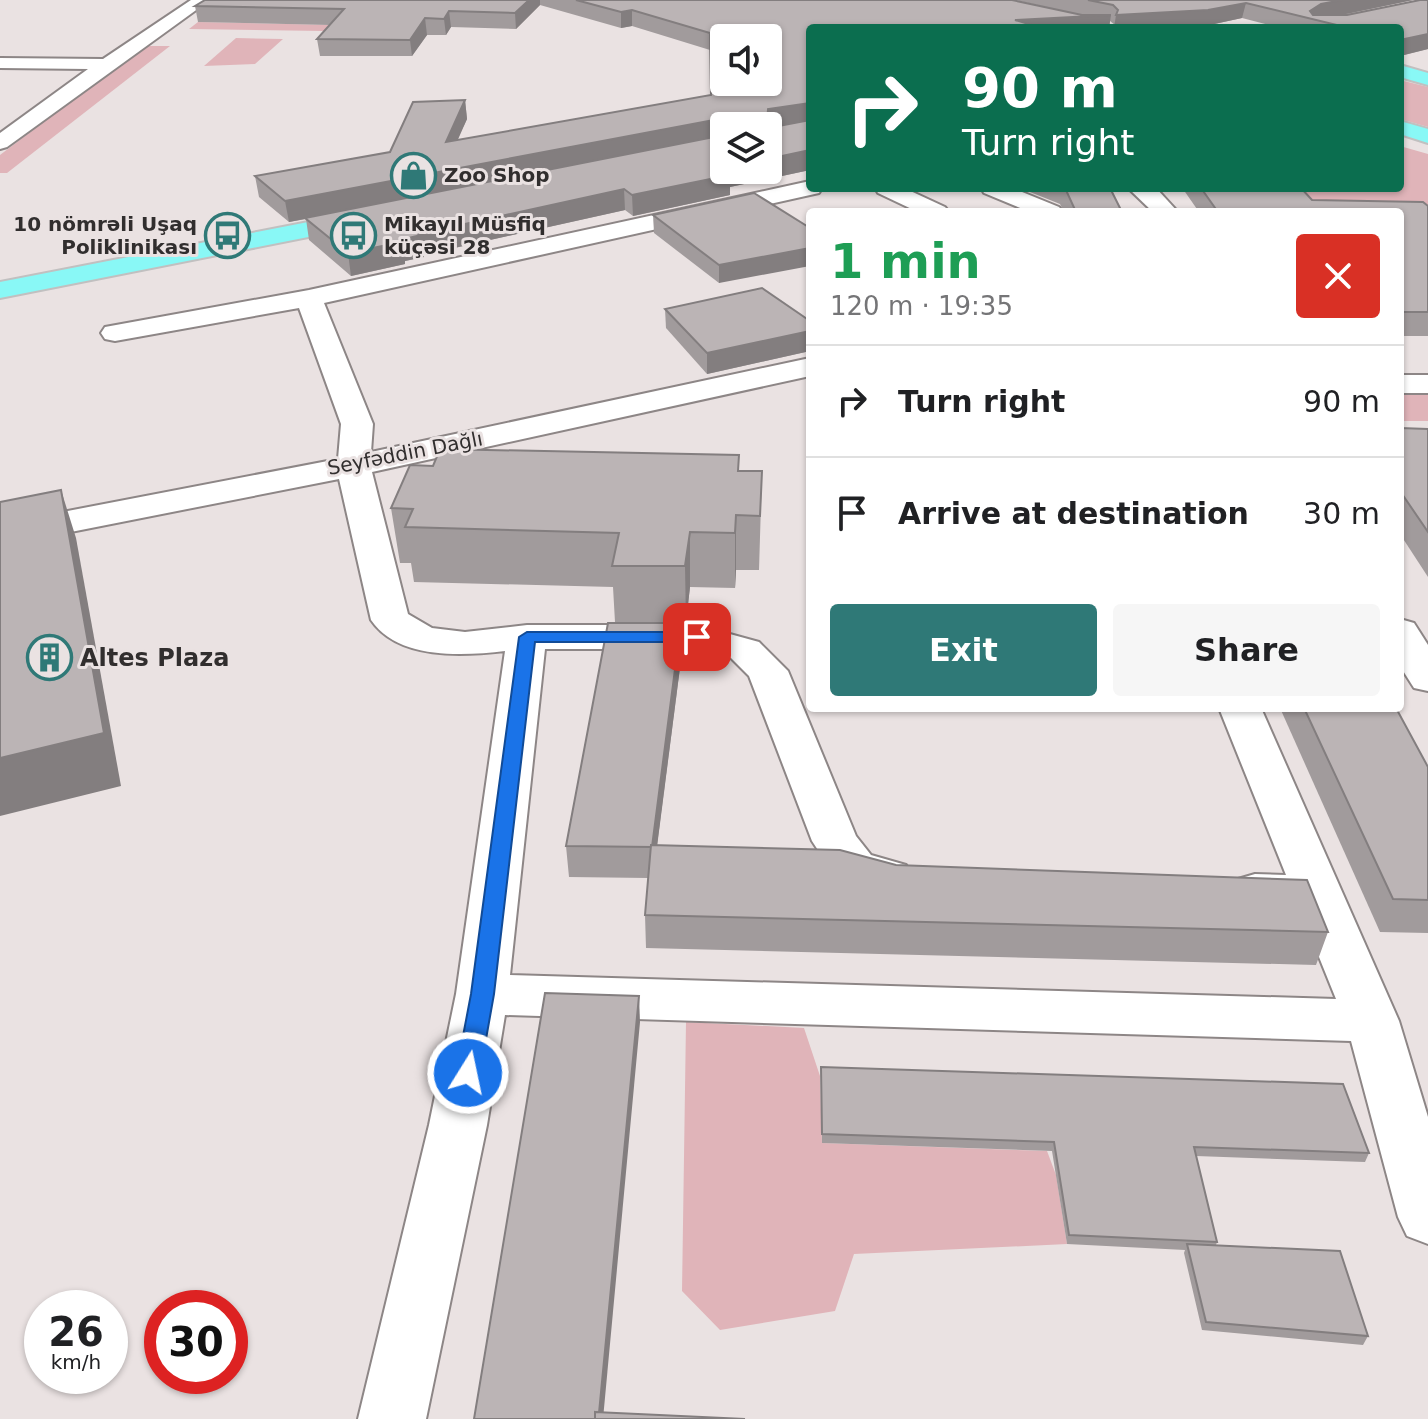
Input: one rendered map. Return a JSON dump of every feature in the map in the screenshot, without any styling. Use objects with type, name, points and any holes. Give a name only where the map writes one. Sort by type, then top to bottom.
[{"type":"main road","points":[[1404,73],[1428,80]]},
{"type":"main road","points":[[1404,128],[1427,135]]},
{"type":"main road","points":[[0,290],[391,214]]},
{"type":"street","points":[[0,143],[107,64],[202,0]]},
{"type":"street","points":[[0,63],[107,64]]},
{"type":"street","points":[[115,333],[309,298],[806,189]]},
{"type":"street","points":[[894,192],[928,208]]},
{"type":"street","points":[[1002,192],[1041,208]]},
{"type":"street","points":[[1146,192],[1162,208]]},
{"type":"street","points":[[309,298],[357,424],[354,466],[390,620],[422,638],[465,644],[527,637],[697,637],[745,650],[768,671],[835,841],[854,867],[893,878],[925,879]]},
{"type":"street","name":"Seyfəddin Dağlı","points":[[0,535],[307,472],[354,466],[806,368]]},
{"type":"street","points":[[1404,384],[1428,384]]},
{"type":"street","points":[[392,1419],[458,1125],[482,994],[527,637]]},
{"type":"street","points":[[1404,638],[1428,679]]},
{"type":"street","points":[[1242,712],[1372,1021],[1428,1217]]},
{"type":"street","points":[[1224,890],[1319,893]]},
{"type":"street","points":[[482,994],[1372,1021]]},
{"type":"shaded area","points":[[198,22],[332,25],[324,31],[189,29]]},
{"type":"shaded area","points":[[236,38],[283,39],[255,64],[204,66]]},
{"type":"shaded area","points":[[143,46],[170,46],[7,173],[0,173],[0,155]]},
{"type":"shaded area","points":[[1404,81],[1428,87],[1428,127],[1404,120]]},
{"type":"shaded area","points":[[1404,147],[1428,154],[1428,219],[1404,213],[1404,208],[1294,208],[1264,192],[1404,192]]},
{"type":"shaded area","points":[[1404,394],[1428,394],[1428,421],[1404,421]]},
{"type":"shaded area","points":[[686,1022],[804,1028],[820,1076],[822,1143],[1047,1151],[1056,1175],[1067,1244],[854,1254],[835,1311],[720,1330],[682,1291]]},
{"type":"building","points":[[205,0],[529,0],[515,13],[449,11],[444,19],[425,18],[410,40],[317,39],[344,9],[195,6]]},
{"type":"building","points":[[576,0],[1012,0],[1082,15],[1111,15],[1015,20],[1028,24],[806,24],[806,104],[768,109],[768,112],[710,112],[710,121],[285,201],[255,176],[390,152],[413,102],[465,100],[446,142],[710,95],[782,96],[782,24],[710,24],[710,33],[632,10],[621,12]]},
{"type":"building","points":[[1088,0],[1342,0],[1321,4],[1310,11],[1313,15],[1347,15],[1428,0],[1428,34],[1404,39],[1404,24],[1333,24],[1246,3],[1208,10],[1116,15],[1118,10],[1113,5]]},
{"type":"building","points":[[806,121],[806,151],[782,156],[782,125]]},
{"type":"building","points":[[710,138],[710,179],[632,195],[624,189],[419,234],[400,240],[402,242],[348,253],[305,218]]},
{"type":"building","points":[[1067,192],[1112,192],[1120,208],[1074,208]]},
{"type":"building","points":[[1204,192],[1305,192],[1312,200],[1423,202],[1428,206],[1428,312],[1404,312],[1404,208],[1215,208]]},
{"type":"building","points":[[754,193],[806,226],[806,249],[719,265],[653,215]]},
{"type":"building","points":[[762,288],[806,318],[806,332],[707,353],[665,309]]},
{"type":"building","points":[[1404,428],[1428,429],[1428,532],[1404,497]]},
{"type":"building","points":[[440,449],[739,455],[738,471],[762,471],[760,516],[736,515],[735,533],[690,532],[685,566],[612,566],[619,533],[405,527],[413,509],[391,508],[410,465],[433,466]]},
{"type":"building","points":[[61,490],[104,733],[0,758],[0,502]]},
{"type":"building","points":[[608,623],[681,623],[652,847],[566,846]]},
{"type":"building","points":[[1306,712],[1398,712],[1428,767],[1428,900],[1393,899]]},
{"type":"building","points":[[651,845],[840,850],[896,865],[1307,880],[1328,932],[645,915]]},
{"type":"building","points":[[545,993],[639,996],[599,1413],[595,1412],[595,1419],[474,1419]]},
{"type":"building","points":[[821,1067],[1343,1084],[1369,1153],[1194,1147],[1217,1242],[1069,1235],[1054,1142],[822,1134]]},
{"type":"building","points":[[1187,1244],[1340,1251],[1368,1336],[1206,1322]]},
{"type":"building","points":[[595,1412],[745,1419],[595,1419]]},
{"type":"place","name":"Zoo Shop","points":[[413,175]]},
{"type":"place","name":"Mikayıl Müsfiq küçəsi 28","points":[[353,235]]},
{"type":"place","name":"10 nömrəli Uşaq Poliklinikası","points":[[228,236]]},
{"type":"place","name":"Altes Plaza","points":[[49,658]]},
{"type":"route","points":[[468,1073],[482,994],[527,637],[697,637]]}]
